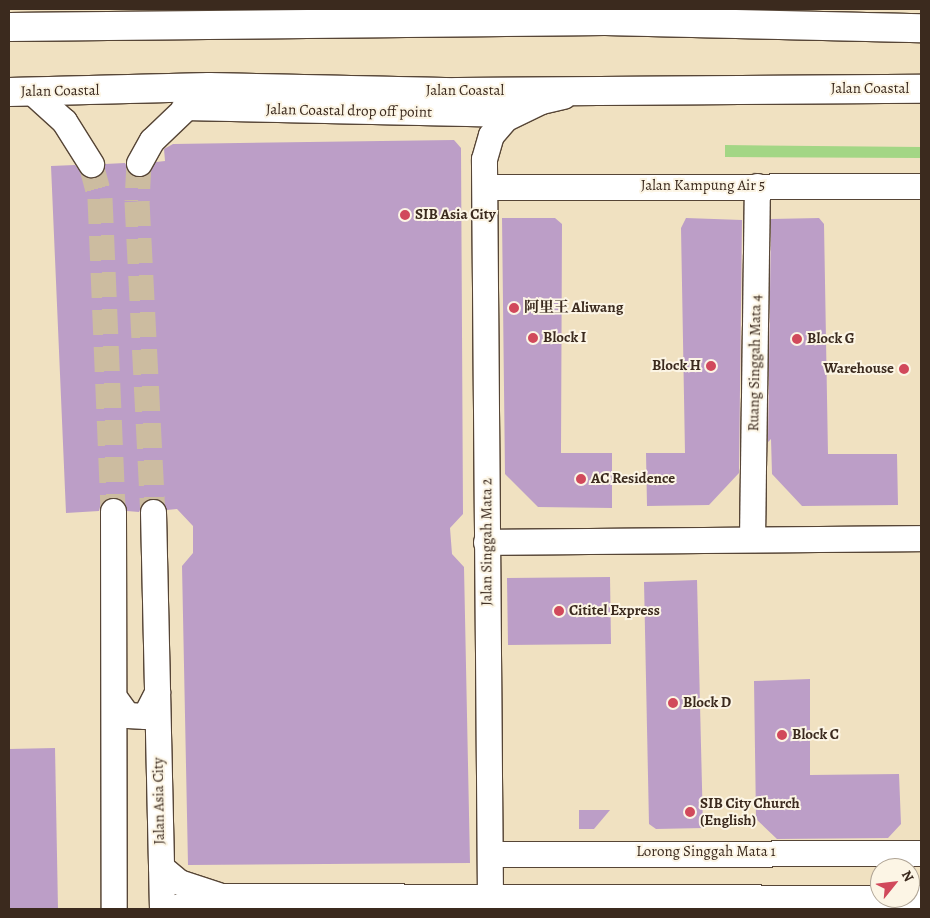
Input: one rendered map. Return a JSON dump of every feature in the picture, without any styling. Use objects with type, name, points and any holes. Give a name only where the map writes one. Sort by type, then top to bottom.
[{"type":"highway","points":[[9,27],[605,21],[661,24],[766,17],[921,28]]},
{"type":"highway","name":"Jalan Coastal","points":[[21,93],[209,86],[457,92],[592,89],[921,89]]},
{"type":"street","points":[[661,24],[698,9]]},
{"type":"street","points":[[139,162],[152,140],[184,107],[209,86]]},
{"type":"street","points":[[513,114],[541,101],[592,89]]},
{"type":"street","points":[[21,93],[64,121],[91,164]]},
{"type":"street","name":"Jalan Coastal drop off point","points":[[184,107],[513,114]]},
{"type":"street","name":"Jalan Singgah Mata 2","points":[[490,897],[484,159],[491,135],[513,114]]},
{"type":"street","name":"Ruang Singgah Mata 4","points":[[752,539],[757,186]]},
{"type":"street","name":"Jalan Kampung Air 5","points":[[485,187],[921,186]]},
{"type":"street","points":[[113,511],[114,909]]},
{"type":"street","name":"Jalan Asia City","points":[[153,512],[162,909]]},
{"type":"street","points":[[486,542],[921,538]]},
{"type":"street","points":[[113,590],[120,573],[136,566],[149,571],[155,590]]},
{"type":"street","points":[[114,697],[127,715],[145,716],[157,692]]},
{"type":"street","name":"Lorong Singgah Mata 1","points":[[490,854],[921,853]]},
{"type":"street","points":[[161,867],[179,882],[222,896]]},
{"type":"street","points":[[168,909],[222,896],[490,897],[692,903],[921,898]]},
{"type":"green space","points":[[725,145],[921,147],[921,158],[725,157]]},
{"type":"building","points":[[454,140],[461,148],[463,514],[450,528],[452,554],[464,567],[470,863],[188,865],[182,566],[193,553],[193,526],[177,509],[167,510],[160,500],[153,498],[145,500],[139,512],[127,511],[121,499],[112,497],[101,503],[99,511],[66,513],[51,166],[75,165],[84,176],[91,178],[99,176],[105,164],[125,163],[132,175],[140,177],[147,175],[156,162],[165,161],[164,149],[173,144]]},
{"type":"building","name":"Block I","points":[[502,218],[555,218],[562,224],[561,453],[612,453],[612,508],[538,507],[505,474]]},
{"type":"building","name":"Block H","points":[[686,218],[742,220],[739,473],[709,505],[647,506],[646,453],[685,453],[681,228]]},
{"type":"building","name":"Block G","points":[[819,218],[824,224],[828,454],[897,454],[898,505],[802,506],[772,474],[771,439],[768,442],[771,219]]},
{"type":"building","name":"Cititel Express","points":[[610,577],[611,644],[508,645],[507,578]]},
{"type":"building","name":"Block D","points":[[697,580],[703,828],[656,829],[649,824],[644,582]]},
{"type":"building","name":"Block C","points":[[810,679],[810,775],[899,774],[901,824],[888,838],[777,839],[756,819],[754,681]]},
{"type":"building","points":[[55,748],[58,909],[9,909],[9,749]]},
{"type":"building","points":[[579,810],[610,810],[594,829],[579,829]]},
{"type":"tunnel","points":[[139,163],[137,201],[153,512]]},
{"type":"tunnel","points":[[91,164],[100,198],[113,511]]},
{"type":"place","name":"SIB Asia City","points":[[405,215]]},
{"type":"place","name":"阿里王 Aliwang","points":[[514,308]]},
{"type":"place","name":"Block I","points":[[533,338]]},
{"type":"place","name":"Block G","points":[[797,339]]},
{"type":"place","name":"Block H","points":[[711,366]]},
{"type":"place","name":"Warehouse","points":[[904,369]]},
{"type":"place","name":"AC Residence","points":[[581,479]]},
{"type":"place","name":"Cititel Express","points":[[559,611]]},
{"type":"place","name":"Block D","points":[[673,703]]},
{"type":"place","name":"Block C","points":[[782,735]]},
{"type":"place","name":"SIB City Church (English)","points":[[690,812]]}]
